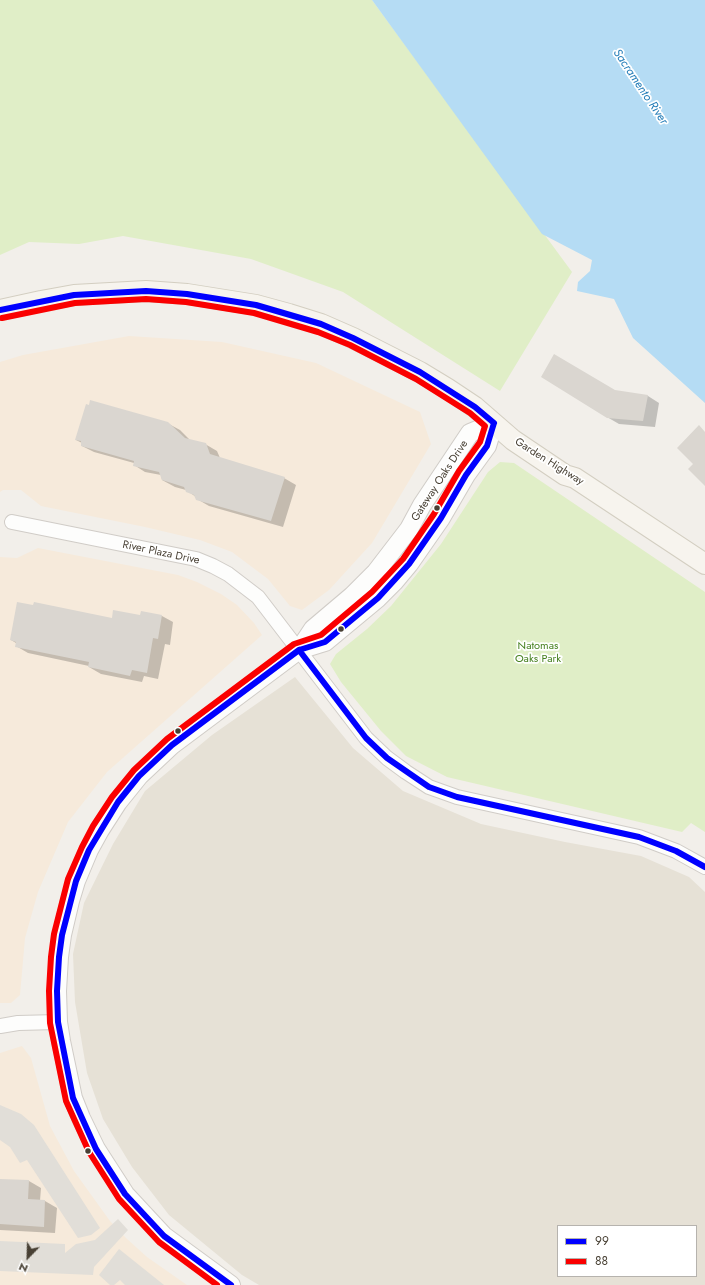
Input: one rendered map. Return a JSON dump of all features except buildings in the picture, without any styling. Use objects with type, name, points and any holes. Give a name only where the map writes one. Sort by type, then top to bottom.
[{"type":"main road","name":"Garden Highway","points":[[0,310],[74,295],[146,291],[186,294],[256,305],[321,324],[353,338],[420,372],[475,407],[512,440],[565,475],[575,478],[705,564]]},
{"type":"street","name":"Gateway Oaks Drive","points":[[231,1285],[164,1236],[125,1194],[96,1149],[73,1098],[58,1022],[57,991],[59,957],[67,913],[76,881],[89,850],[107,819],[118,802],[139,776],[172,745],[299,650],[325,642],[364,610],[394,582],[409,564],[441,518],[466,476],[487,446],[494,423]]},
{"type":"street","name":"River Plaza Drive","points":[[12,522],[196,559],[213,566],[243,584],[258,596],[366,738],[387,758],[429,787],[457,797],[639,837],[676,851],[705,867]]},
{"type":"street","points":[[0,1026],[18,1023],[58,1022]]},
{"type":"shaded area","points":[[129,336],[222,342],[316,363],[420,412],[431,444],[372,543],[329,590],[302,610],[290,606],[268,579],[232,552],[200,540],[145,527],[41,506],[21,490],[3,490],[0,492],[0,362],[23,355]]},
{"type":"shaded area","points":[[38,548],[178,575],[197,582],[221,594],[237,605],[254,623],[262,635],[107,772],[68,822],[38,892],[25,938],[20,995],[11,1003],[0,1003],[0,557],[17,558]]},
{"type":"shaded area","points":[[295,677],[353,748],[403,791],[481,824],[641,856],[689,877],[705,892],[705,1285],[259,1285],[242,1275],[169,1215],[132,1167],[103,1119],[87,1073],[75,1002],[73,954],[84,903],[113,844],[145,791],[212,735]]},
{"type":"shaded area","points":[[22,1046],[31,1058],[50,1126],[74,1171],[110,1221],[126,1238],[147,1257],[187,1285],[0,1285],[0,1053]]},
{"type":"shaded area","points":[[0,1105],[21,1114],[34,1125],[100,1228],[91,1235],[78,1238],[27,1160],[20,1163],[10,1147],[0,1140]]},
{"type":"shaded area","points":[[118,1219],[128,1230],[94,1267],[93,1275],[0,1271],[0,1241],[65,1244],[65,1253],[76,1244],[95,1240]]},
{"type":"shaded area","points":[[119,1249],[164,1285],[125,1285],[120,1280],[114,1285],[110,1285],[99,1275]]},
{"type":"green space","points":[[0,0],[372,0],[572,272],[500,391],[343,292],[251,259],[123,236],[79,244],[29,242],[0,255]]},
{"type":"green space","name":"Natomas Oaks Park","points":[[500,462],[514,463],[705,592],[705,832],[691,823],[682,832],[447,777],[406,756],[381,731],[341,682],[330,664],[336,654],[367,629],[391,606],[441,544],[488,472]]},
{"type":"water","name":"Sacramento River","points":[[372,0],[705,0],[705,403],[633,338],[614,299],[577,291],[578,282],[590,271],[592,260],[542,234]]},
{"type":"transit line","name":"99","points":[[0,310],[74,295],[146,291],[187,294],[256,305],[321,324],[353,338],[420,372],[475,407],[494,423]]},
{"type":"transit line","name":"88","points":[[2,318],[75,303],[146,299],[186,302],[254,313],[318,332],[350,345],[416,379],[470,413],[485,426],[480,442],[459,471],[434,514],[403,559],[372,592],[321,635],[294,644],[167,739],[134,770],[112,797],[93,826],[68,879],[54,934],[49,991],[50,1023],[66,1101],[89,1152],[119,1199],[159,1242],[217,1285]]},
{"type":"transit line","name":"99","points":[[231,1285],[164,1236],[125,1194],[96,1149],[73,1098],[58,1022],[57,991],[62,935],[76,881],[89,850],[118,802],[139,776],[172,745],[299,650],[325,642],[378,598],[409,564],[441,518],[466,475],[487,446],[494,423]]},
{"type":"transit line","name":"99","points":[[299,650],[366,738],[387,758],[429,787],[457,797],[639,837],[676,851],[705,867]]}]
